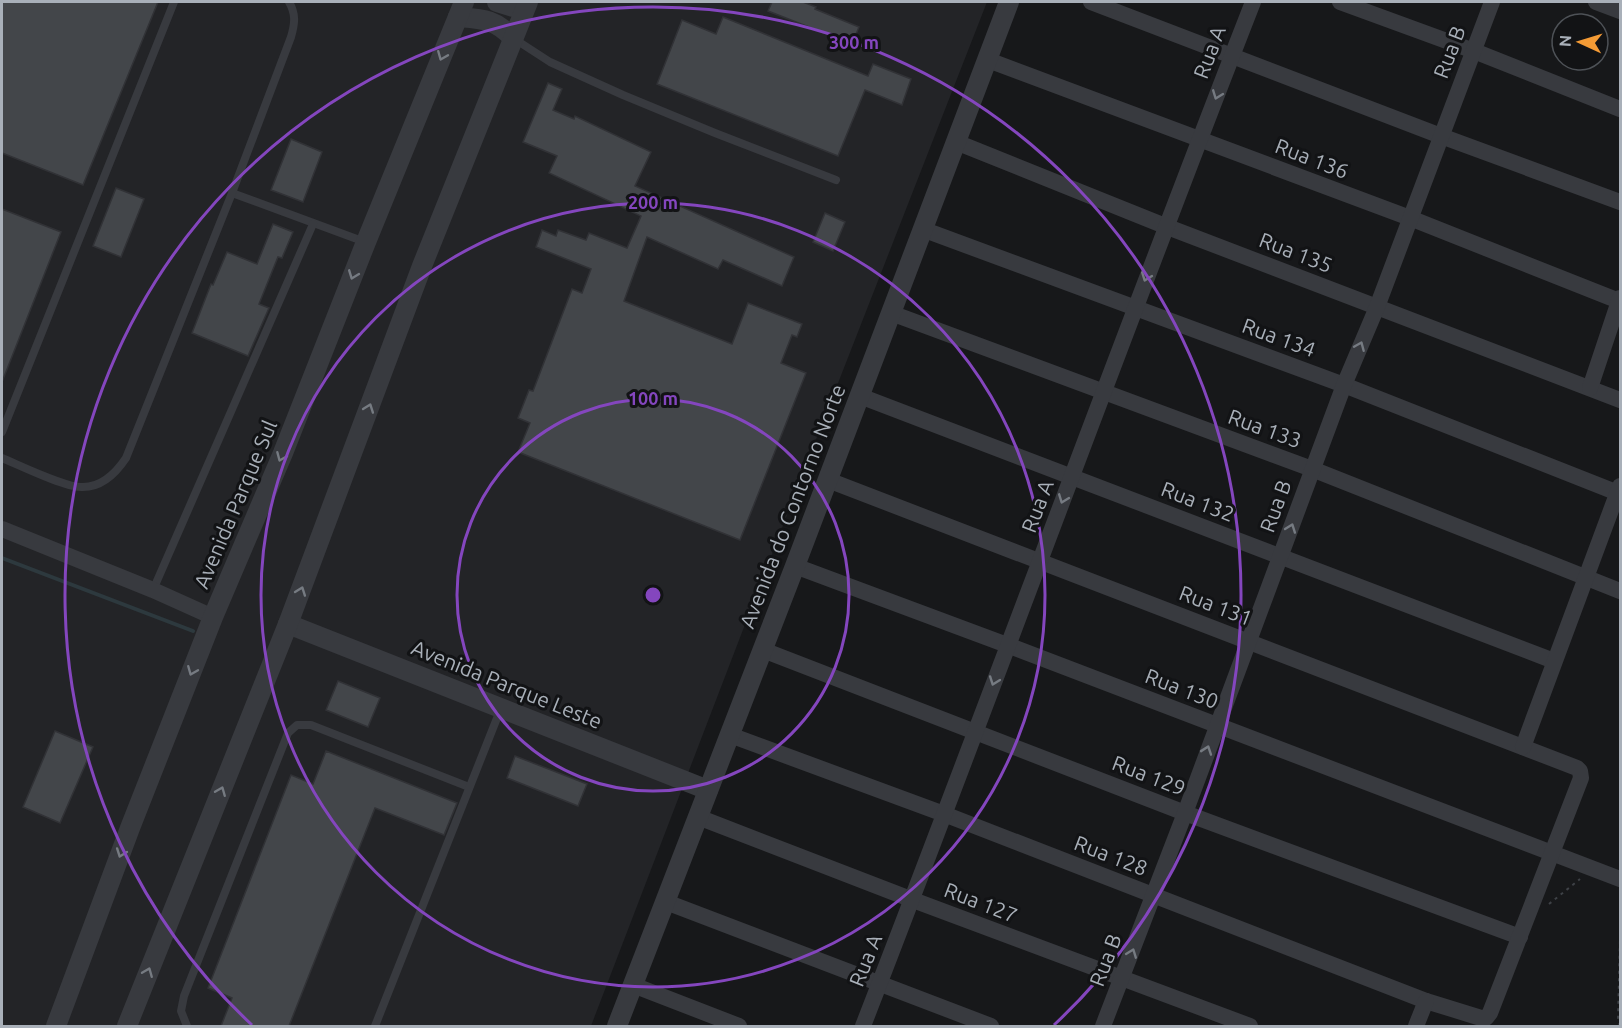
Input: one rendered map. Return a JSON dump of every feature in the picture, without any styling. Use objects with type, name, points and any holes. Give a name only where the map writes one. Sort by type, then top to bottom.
[{"type":"street","points":[[497,2],[513,7],[527,3]]},
{"type":"street","name":"Avenida do Contorno Norte","points":[[617,1026],[763,650],[1009,2]]},
{"type":"street","points":[[1091,2],[1620,202]]},
{"type":"street","name":"Rua A","points":[[863,1026],[913,900],[1007,645],[1253,2]]},
{"type":"street","points":[[1340,2],[1620,108]]},
{"type":"street","name":"Rua B","points":[[1103,1026],[1154,896],[1312,469],[1377,307],[1492,2]]},
{"type":"street","points":[[1596,2],[1620,11]]},
{"type":"street","points":[[127,1026],[288,624],[422,266],[527,3]]},
{"type":"street","points":[[461,9],[502,26],[513,38]]},
{"type":"street","name":"Avenida Parque Sul","points":[[56,1026],[130,828],[213,617],[283,453],[461,9]]},
{"type":"street","name":"Rua 136","points":[[988,60],[1410,218],[1620,300]]},
{"type":"street","name":"Rua 135","points":[[956,142],[1166,226],[1620,400]]},
{"type":"street","name":"Rua 134","points":[[922,229],[1344,385],[1619,490]]},
{"type":"street","points":[[1590,388],[1620,300]]},
{"type":"street","name":"Rua 133","points":[[891,313],[1104,394],[1312,469],[1620,591]]},
{"type":"street","name":"Rua 132","points":[[860,396],[1554,662]]},
{"type":"street","name":"Rua 131","points":[[828,480],[1576,768],[1580,771],[1581,778],[1552,854]]},
{"type":"street","points":[[1523,747],[1619,490]]},
{"type":"street","points":[[2,529],[153,590],[213,617]]},
{"type":"street","name":"Rua 130","points":[[795,566],[1620,879]]},
{"type":"street","name":"Avenida Parque Leste","points":[[288,624],[708,790]]},
{"type":"street","name":"Rua 129","points":[[763,650],[1185,813],[1523,930]]},
{"type":"street","name":"Rua 128","points":[[730,735],[944,814],[1426,1001],[1475,1017],[1486,1018],[1490,1013],[1523,930]]},
{"type":"street","name":"Rua 127","points":[[698,817],[1250,1026]]},
{"type":"street","points":[[1523,930],[1552,854]]},
{"type":"street","points":[[666,902],[991,1026]]},
{"type":"street","points":[[633,985],[739,1026]]},
{"type":"street","points":[[1416,1026],[1426,1001]]},
{"type":"lane","points":[[2,432],[174,2]]},
{"type":"lane","points":[[2,458],[80,488],[94,485],[118,471],[126,458],[232,193],[291,36],[294,10],[289,2]]},
{"type":"lane","points":[[513,38],[550,62],[622,95],[836,180]]},
{"type":"lane","points":[[232,193],[366,242]]},
{"type":"lane","points":[[153,590],[314,224]]},
{"type":"lane","points":[[375,1026],[501,708]]},
{"type":"lane","points":[[188,1026],[181,1011],[184,996],[288,733],[297,725],[311,725],[469,787]]},
{"type":"path","points":[[1523,930],[1593,868]]},
{"type":"path","points":[[1620,939],[1618,1019],[1620,1026]]},
{"type":"shaded area","points":[[2,2],[987,2],[591,1026],[2,1026]]},
{"type":"building","points":[[2,2],[158,2],[83,185],[2,153]]},
{"type":"building","points":[[772,2],[803,2],[859,27],[852,44],[768,11]]},
{"type":"building","points":[[723,17],[868,76],[873,64],[911,79],[902,105],[865,90],[838,156],[657,84],[682,20],[716,34]]},
{"type":"building","points":[[548,83],[562,89],[553,110],[574,119],[575,116],[651,152],[635,186],[794,257],[782,286],[723,260],[718,269],[647,237],[624,301],[732,344],[748,303],[802,324],[797,337],[792,335],[781,363],[806,373],[740,540],[518,452],[530,423],[518,418],[529,390],[533,391],[572,289],[582,293],[591,269],[536,247],[542,230],[556,236],[558,230],[586,240],[589,233],[627,248],[641,216],[549,173],[557,156],[523,142]]},
{"type":"building","points":[[291,139],[322,152],[303,202],[271,190]]},
{"type":"building","points":[[116,188],[144,199],[121,257],[93,246]]},
{"type":"building","points":[[2,209],[61,232],[2,382]]},
{"type":"building","points":[[825,213],[845,222],[833,251],[813,242]]},
{"type":"building","points":[[273,224],[293,232],[282,258],[278,257],[259,304],[269,308],[248,356],[192,333],[211,284],[213,285],[227,252],[257,264]]},
{"type":"building","points":[[338,681],[380,698],[368,727],[326,710]]},
{"type":"building","points":[[55,731],[93,747],[60,823],[23,807]]},
{"type":"building","points":[[326,751],[457,803],[444,835],[375,808],[289,1026],[221,1026],[232,998],[208,988],[291,775],[313,784]]},
{"type":"building","points":[[515,756],[587,784],[578,806],[507,778]]},
{"type":"waterway","points":[[2,558],[193,631]]}]
